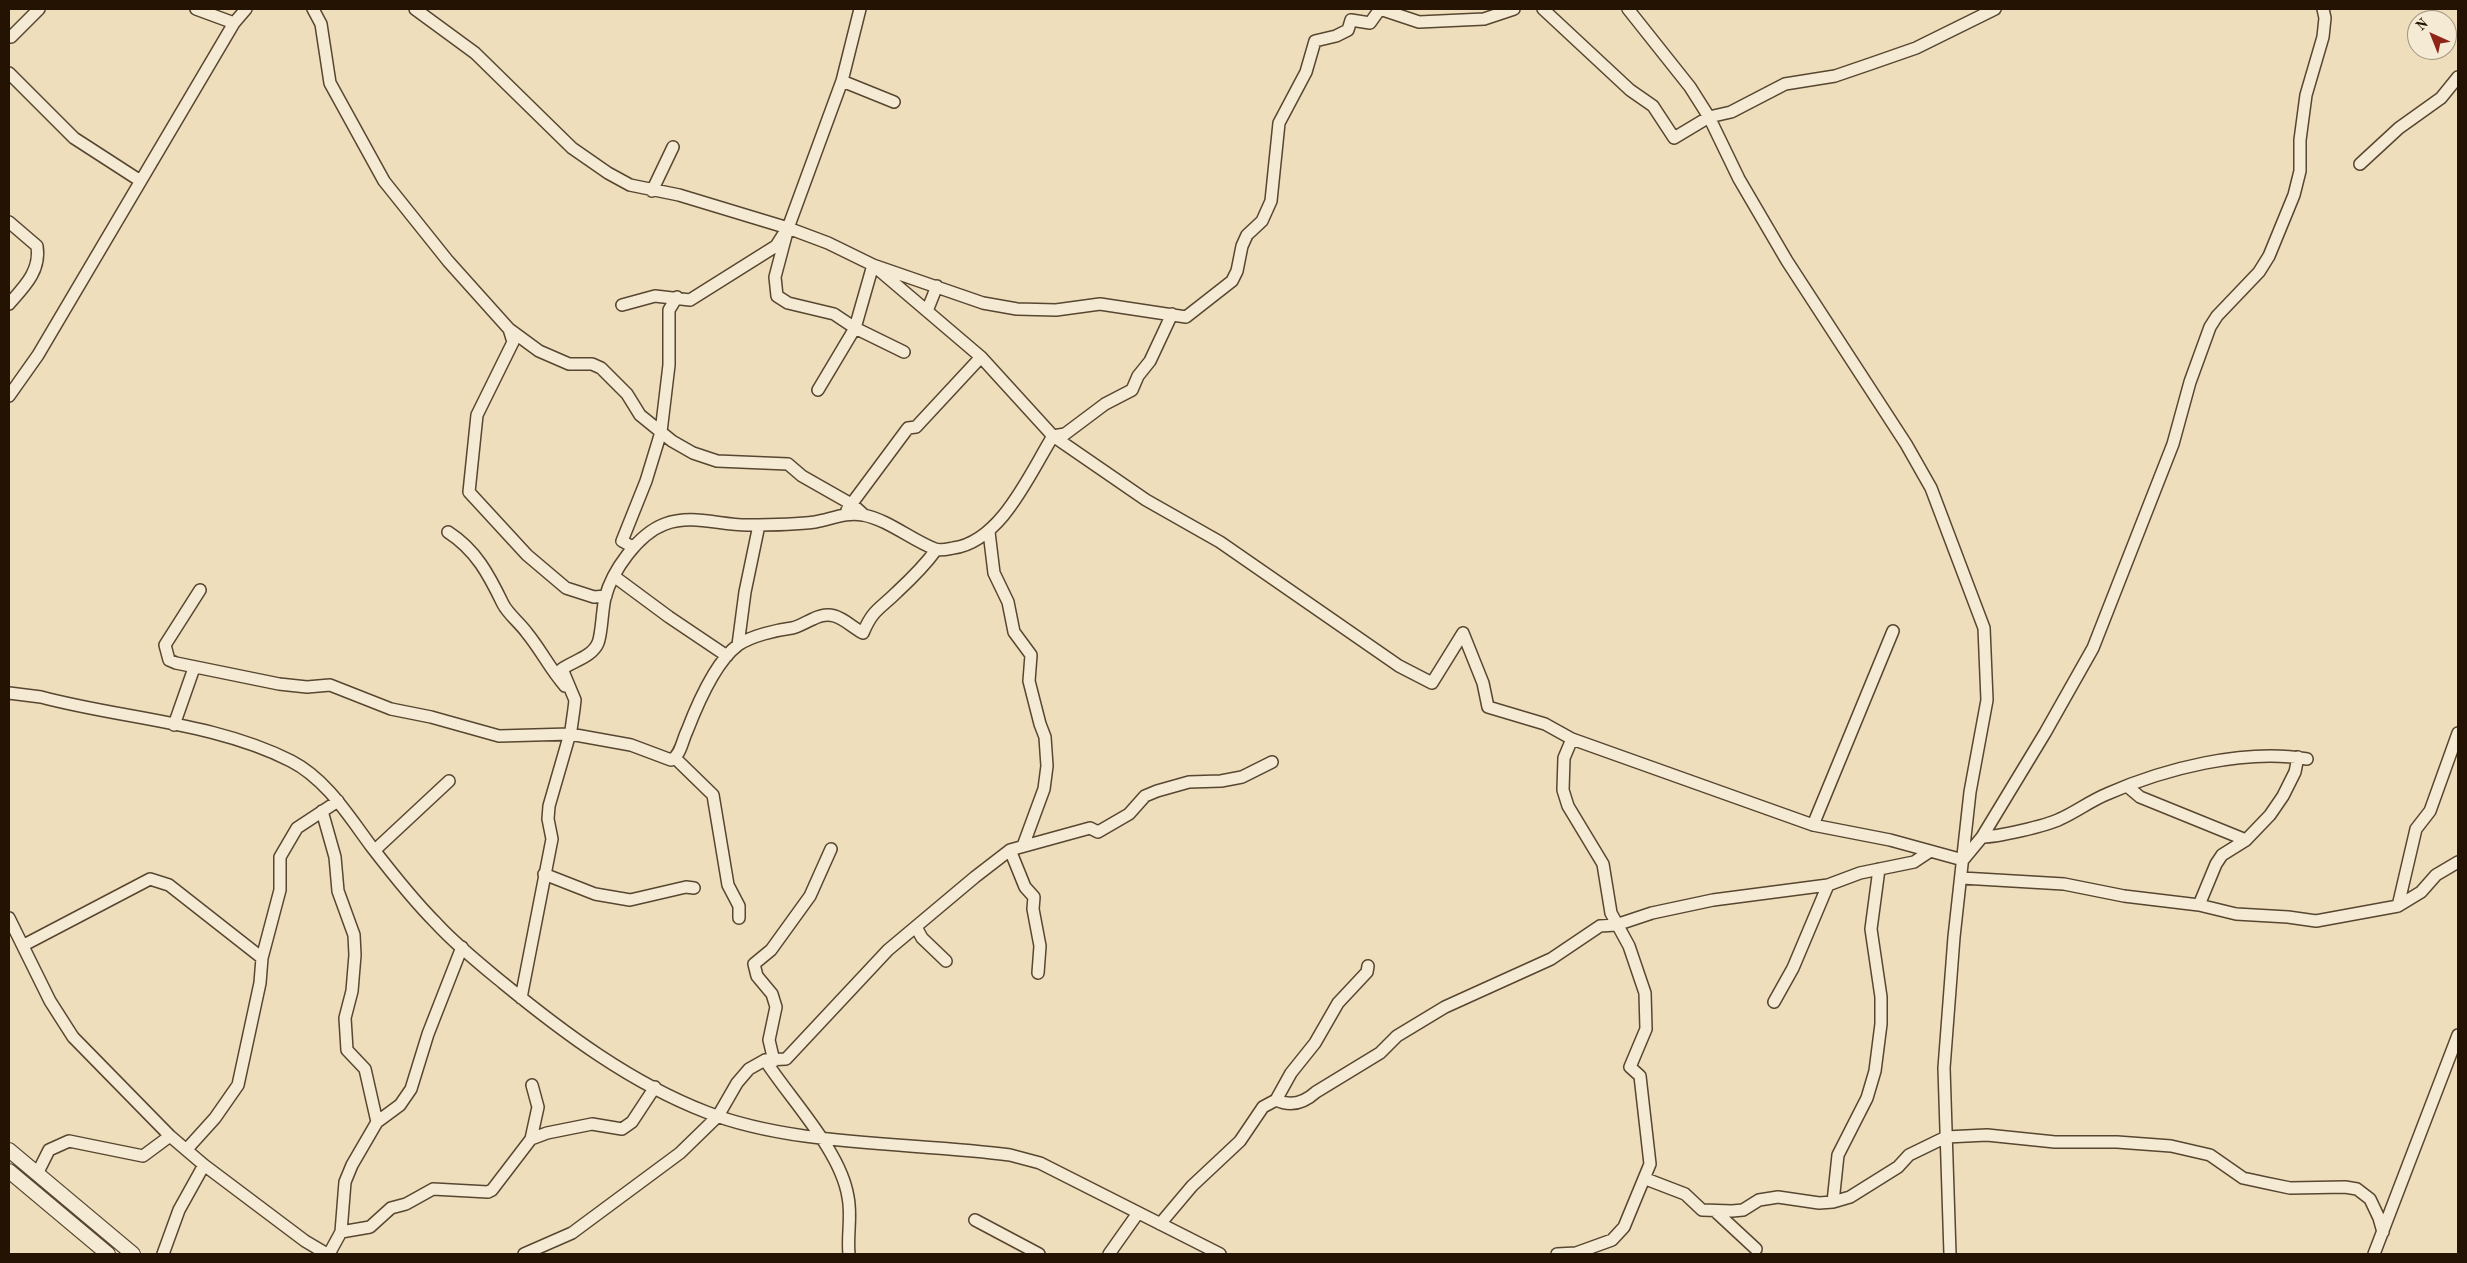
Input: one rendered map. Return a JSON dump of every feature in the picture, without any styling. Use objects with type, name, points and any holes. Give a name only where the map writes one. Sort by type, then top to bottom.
[{"type":"street","points":[[11,37],[39,9]]},
{"type":"street","points":[[196,9],[234,23]]},
{"type":"street","points":[[9,396],[38,354],[139,180],[234,23],[246,9]]},
{"type":"street","points":[[312,9],[322,24],[330,83],[384,181],[442,253],[509,329],[538,351],[569,364],[592,364],[601,368],[627,394],[640,415],[661,432],[693,453],[717,461],[788,464],[802,476],[853,505],[864,515],[936,550],[961,547],[989,532],[1007,511],[1053,436],[1065,434],[1105,404],[1132,390],[1138,376],[1150,360],[1172,314]]},
{"type":"street","points":[[415,9],[481,58],[572,148],[608,173],[630,185],[652,192],[679,196],[788,228],[828,243],[873,265],[983,303],[1017,310],[1056,310],[1100,304],[1186,317],[1220,292],[1234,276],[1247,235],[1262,221],[1271,201],[1278,123],[1306,72],[1315,41],[1336,36],[1348,30],[1351,20],[1370,22],[1380,9],[1418,22],[1484,20],[1514,9]]},
{"type":"street","points":[[860,9],[842,81],[788,228],[775,277],[777,296],[788,304],[834,314],[855,328],[904,352]]},
{"type":"street","points":[[1544,9],[1630,90],[1653,106],[1674,138],[1710,117],[1731,112],[1785,84],[1835,76],[1916,48],[1995,9]]},
{"type":"street","points":[[1628,9],[1690,87],[1710,117],[1739,179],[1778,244],[1906,444],[1931,488],[1984,628],[1986,700],[1970,792],[1954,938],[1944,1068],[1950,1254]]},
{"type":"street","points":[[1963,860],[1982,837],[2045,733],[2093,648],[2173,444],[2190,382],[2210,327],[2217,316],[2259,272],[2268,256],[2294,195],[2300,171],[2300,140],[2306,95],[2323,36],[2325,18],[2323,9]]},
{"type":"street","points":[[9,73],[74,138],[139,180]]},
{"type":"street","points":[[2360,164],[2399,128],[2441,98],[2458,77]]},
{"type":"street","points":[[842,81],[894,102]]},
{"type":"street","points":[[652,192],[673,147]]},
{"type":"street","points":[[9,222],[37,246],[39,256],[27,284],[9,304]]},
{"type":"street","points":[[622,305],[655,296],[678,297],[690,300],[776,246],[788,228]]},
{"type":"street","points":[[873,265],[981,357],[1053,436],[1146,500],[1220,542],[1399,666],[1432,683],[1463,633],[1483,683],[1488,707],[1545,724],[1572,739],[1813,825],[1890,840],[1963,860]]},
{"type":"street","points":[[818,390],[855,328],[873,265]]},
{"type":"street","points":[[927,311],[937,286]]},
{"type":"street","points":[[631,546],[622,541],[646,482],[661,432],[669,365],[669,310],[678,297]]},
{"type":"street","points":[[509,329],[513,342],[477,415],[469,492],[527,555],[566,588],[594,597],[606,596]]},
{"type":"street","points":[[842,514],[853,505],[904,432],[908,428],[916,427],[981,357]]},
{"type":"street","points":[[569,691],[562,669],[572,661],[588,655],[598,643],[606,596],[631,546],[664,524],[680,520],[697,519],[738,525],[759,525],[815,522],[842,514],[864,515]]},
{"type":"street","points":[[738,645],[745,592],[759,525]]},
{"type":"street","points":[[448,532],[460,540],[480,560],[503,604],[528,633],[546,663],[574,700],[570,734],[549,806],[548,820],[552,839],[521,998]]},
{"type":"street","points":[[989,532],[994,573],[1008,602],[1014,632],[1031,655],[1029,681],[1045,737],[1048,766],[1044,789],[1023,846]]},
{"type":"street","points":[[676,758],[696,709],[727,656],[738,645],[783,627],[793,628],[824,613],[831,613],[863,634],[869,620],[881,604],[895,594],[936,550]]},
{"type":"street","points":[[615,577],[669,618],[727,656]]},
{"type":"street","points":[[200,590],[164,645],[169,660],[194,668],[279,684],[307,687],[330,685],[391,709],[431,716],[499,736],[570,734],[631,745],[671,760],[676,758]]},
{"type":"street","points":[[1813,825],[1894,631]]},
{"type":"street","points":[[174,725],[194,668]]},
{"type":"street","points":[[9,693],[237,739],[291,761],[312,776],[338,801],[375,850],[436,924],[462,948],[521,998],[573,1038],[634,1077],[655,1088],[718,1116],[752,1127],[820,1137],[1010,1155],[1040,1163],[1220,1254]]},
{"type":"street","points":[[2398,906],[2416,829],[2430,811],[2458,733]]},
{"type":"street","points":[[1557,1254],[1576,1253],[1612,1240],[1624,1227],[1646,1179],[1650,1164],[1644,1097],[1640,1076],[1630,1067],[1646,1029],[1645,992],[1629,946],[1611,913],[1603,864],[1568,806],[1563,790],[1564,758],[1572,739]]},
{"type":"street","points":[[1982,837],[1999,836],[2054,822],[2106,794],[2173,769],[2258,756],[2303,758],[2283,796],[2270,815],[2246,840],[2222,855],[2216,864],[2199,905]]},
{"type":"street","points":[[676,758],[713,795],[728,885],[739,906],[739,918]]},
{"type":"street","points":[[524,1254],[572,1233],[680,1153],[718,1116],[737,1083],[749,1069],[770,1061],[786,1059],[888,950],[1010,850],[1090,828],[1098,832],[1129,814],[1145,796],[1157,790],[1189,782],[1221,781],[1242,776],[1272,762]]},
{"type":"street","points":[[375,850],[449,780]]},
{"type":"street","points":[[2127,786],[2140,797],[2246,840]]},
{"type":"street","points":[[187,1149],[215,1118],[238,1085],[260,983],[262,958],[280,890],[280,856],[297,828],[338,801]]},
{"type":"street","points":[[322,811],[335,857],[338,891],[354,935],[356,955],[352,991],[345,1018],[347,1050],[366,1069],[377,1122]]},
{"type":"street","points":[[831,849],[810,896],[771,950],[754,964],[757,976],[772,994],[776,1007],[769,1040],[770,1061],[820,1137],[842,1175],[851,1217],[848,1243],[849,1254]]},
{"type":"street","points":[[1010,850],[1025,887],[1034,898],[1033,909],[1040,946],[1038,973]]},
{"type":"street","points":[[1276,1100],[1286,1104],[1308,1100],[1316,1092],[1380,1053],[1397,1036],[1445,1007],[1551,958],[1600,926],[1616,925],[1652,914],[1713,900],[1828,885],[1860,873],[1914,862],[1929,852]]},
{"type":"street","points":[[1962,878],[2064,884],[2124,896],[2199,905],[2236,914],[2288,917],[2316,921],[2398,906],[2422,892],[2436,876],[2458,862]]},
{"type":"street","points":[[1833,1202],[1838,1155],[1867,1098],[1875,1071],[1881,1024],[1881,997],[1871,929],[1879,869]]},
{"type":"street","points":[[544,874],[595,894],[630,900],[686,887],[694,888]]},
{"type":"street","points":[[24,945],[150,878],[169,885],[262,958]]},
{"type":"street","points":[[1774,1002],[1793,968],[1828,885]]},
{"type":"street","points":[[9,918],[24,945],[50,1002],[73,1037],[170,1136],[204,1165],[305,1241],[328,1254],[341,1232],[345,1182],[352,1164],[377,1122],[400,1105],[411,1089],[428,1034],[462,948]]},
{"type":"street","points":[[916,927],[922,938],[946,961]]},
{"type":"street","points":[[1160,1224],[1192,1186],[1240,1141],[1263,1107],[1276,1100],[1291,1073],[1315,1043],[1338,1003],[1367,972],[1368,966]]},
{"type":"street","points":[[2374,1254],[2458,1035]]},
{"type":"street","points":[[341,1232],[370,1227],[391,1208],[406,1204],[433,1189],[488,1192],[492,1190],[531,1139],[538,1107],[532,1085]]},
{"type":"street","points":[[531,1139],[547,1133],[592,1124],[622,1129],[632,1122],[655,1088]]},
{"type":"street","points":[[1646,1179],[1685,1194],[1702,1210],[1715,1212],[1743,1210],[1759,1200],[1778,1197],[1796,1201],[1833,1202],[1850,1197],[1898,1167],[1909,1155],[1946,1137],[1987,1135],[2055,1142],[2117,1142],[2171,1146],[2210,1155],[2243,1178],[2290,1188],[2345,1187],[2357,1189],[2370,1198],[2383,1232]]},
{"type":"street","points":[[37,1174],[50,1150],[69,1140],[143,1156],[170,1136]]},
{"type":"street","points":[[9,1150],[132,1254]]},
{"type":"street","points":[[163,1254],[179,1210],[204,1165]]},
{"type":"street","points":[[9,1171],[108,1254]]},
{"type":"street","points":[[1715,1212],[1756,1249]]},
{"type":"street","points":[[1109,1254],[1138,1213]]},
{"type":"street","points":[[975,1220],[1039,1254]]}]
